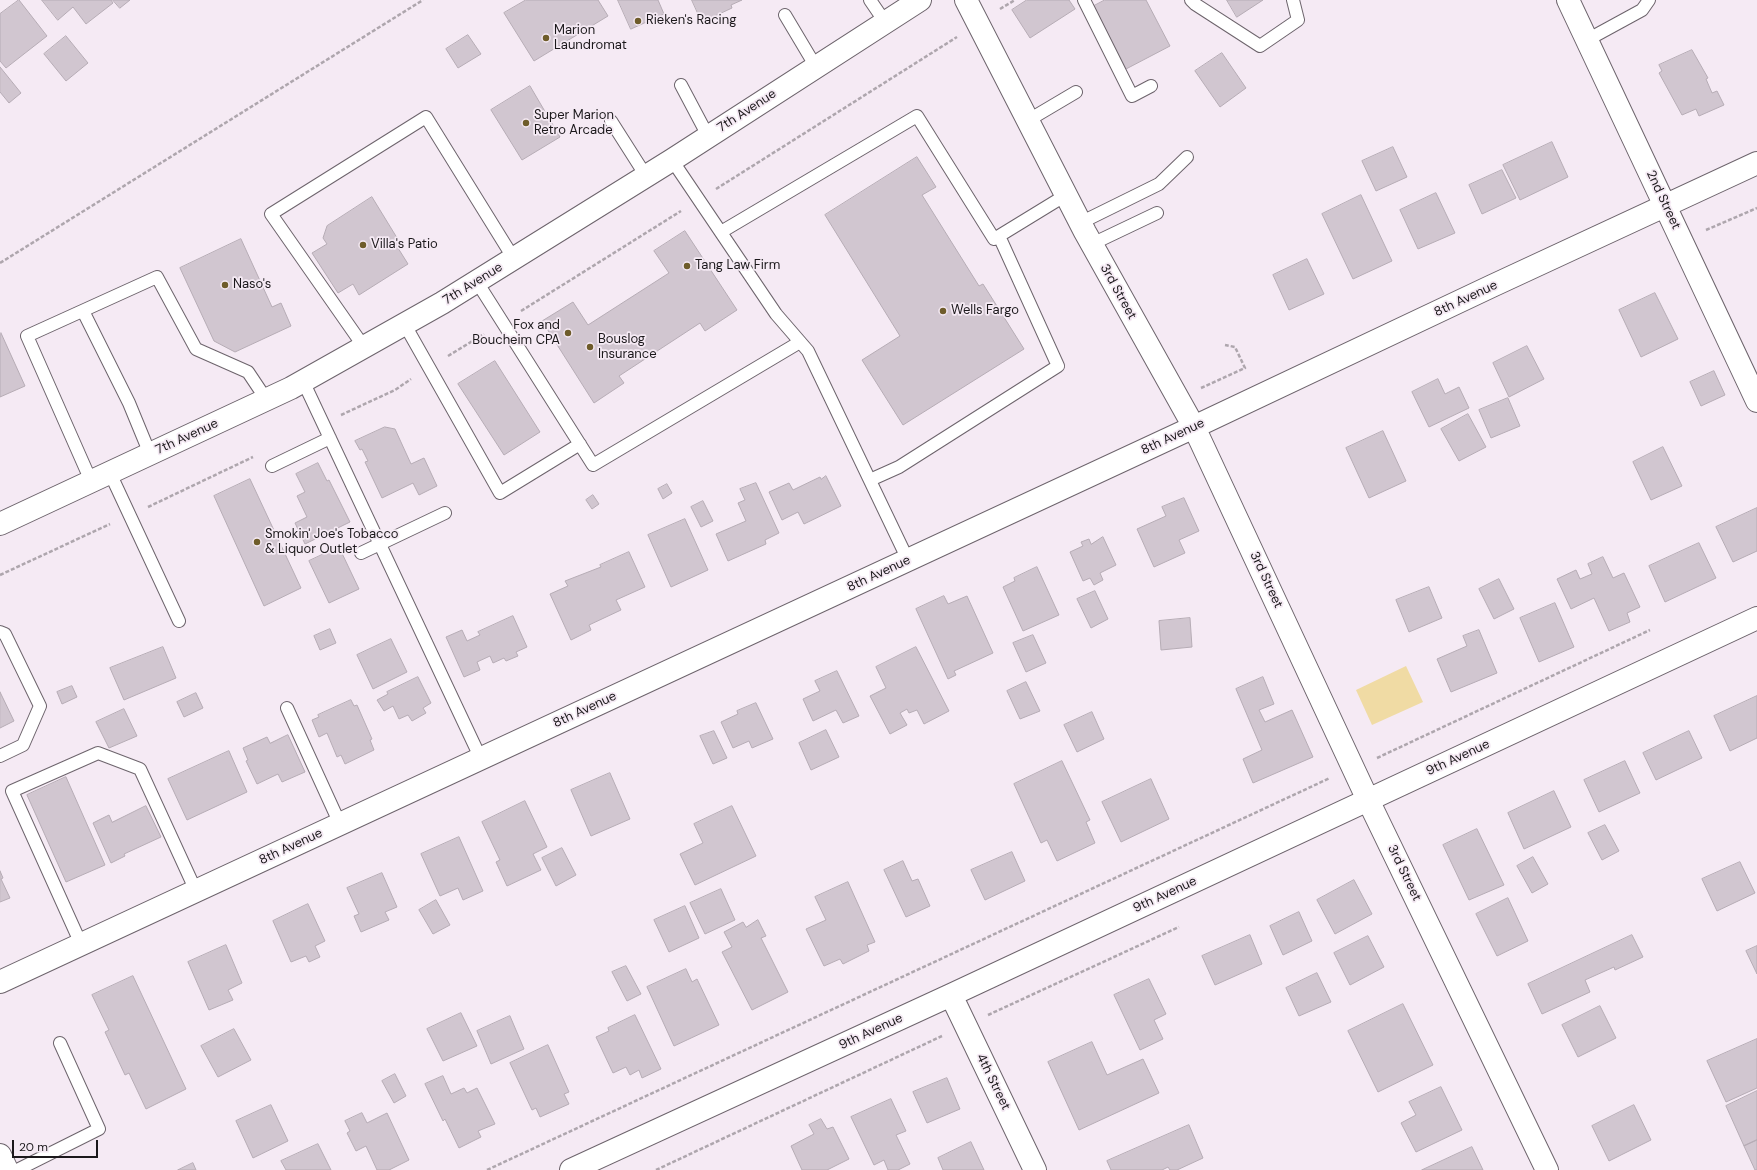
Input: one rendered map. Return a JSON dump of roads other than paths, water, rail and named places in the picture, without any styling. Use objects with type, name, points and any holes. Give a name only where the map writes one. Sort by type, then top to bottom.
[{"type":"street","name":"7th Avenue","points":[[0,524],[303,381],[405,324],[477,282],[672,160],[920,0]]},
{"type":"street","name":"3rd Street","points":[[966,0],[1080,222],[1194,427],[1368,800],[1547,1170]]},
{"type":"street","name":"2nd Street","points":[[1568,0],[1757,401]]},
{"type":"street","name":"8th Avenue","points":[[0,982],[1194,427],[1757,163]]},
{"type":"street","name":"9th Avenue","points":[[571,1170],[951,995],[1757,618]]},
{"type":"street","name":"4th Street","points":[[951,995],[1035,1170]]},
{"type":"street","points":[[0,1155],[7,1170]]},
{"type":"lane","points":[[870,0],[885,22]]},
{"type":"lane","points":[[1084,0],[1132,96],[1151,86]]},
{"type":"lane","points":[[1191,0],[1260,46],[1298,20],[1293,0]]},
{"type":"lane","points":[[1587,40],[1642,10],[1649,0]]},
{"type":"lane","points":[[785,15],[816,67]]},
{"type":"lane","points":[[681,85],[708,136]]},
{"type":"lane","points":[[1027,121],[1076,92]]},
{"type":"lane","points":[[721,232],[917,116],[994,239]]},
{"type":"lane","points":[[364,347],[272,214],[426,117],[514,259]]},
{"type":"lane","points":[[611,121],[646,176]]},
{"type":"lane","points":[[1080,222],[1159,184],[1187,157]]},
{"type":"lane","points":[[672,160],[776,314],[808,351],[908,560]]},
{"type":"lane","points":[[870,480],[899,467],[1058,366],[999,236],[1066,195]]},
{"type":"lane","points":[[1092,244],[1157,213]]},
{"type":"lane","points":[[179,621],[100,477],[27,336],[157,277],[196,349],[248,372],[266,399]]},
{"type":"lane","points":[[477,282],[593,465],[800,342]]},
{"type":"lane","points":[[83,311],[129,403],[150,454]]},
{"type":"lane","points":[[405,324],[500,492],[580,444]]},
{"type":"lane","points":[[303,381],[481,759]]},
{"type":"lane","points":[[272,466],[330,438]]},
{"type":"lane","points":[[361,553],[445,513]]},
{"type":"lane","points":[[0,632],[6,634],[40,706],[23,745],[0,756]]},
{"type":"lane","points":[[287,708],[340,824]]},
{"type":"lane","points":[[81,944],[12,791],[98,753],[140,769],[196,891]]},
{"type":"lane","points":[[17,1170],[99,1129],[60,1043]]},
{"type":"place","name":"Rieken's Racing","points":[[638,21]]},
{"type":"place","name":"Marion Laundromat","points":[[546,38]]},
{"type":"place","name":"Super Marion Retro Arcade","points":[[526,123]]},
{"type":"place","name":"Villa's Patio","points":[[363,245]]},
{"type":"place","name":"Tang Law Firm","points":[[687,266]]},
{"type":"place","name":"Naso's","points":[[225,285]]},
{"type":"place","name":"Wells Fargo","points":[[943,311]]},
{"type":"place","name":"Fox and Boucheim CPA","points":[[568,333]]},
{"type":"place","name":"Bouslog Insurance","points":[[590,347]]},
{"type":"place","name":"Smokin' Joe's Tobacco & Liquor Outlet","points":[[257,542]]}]
